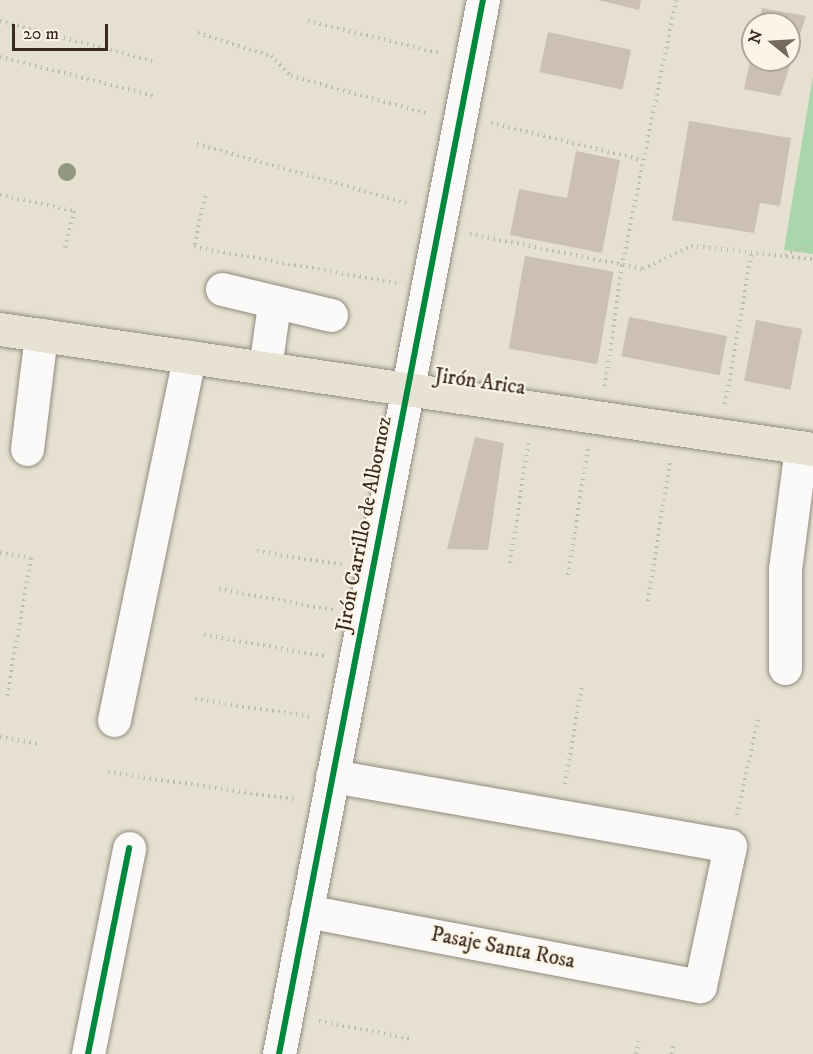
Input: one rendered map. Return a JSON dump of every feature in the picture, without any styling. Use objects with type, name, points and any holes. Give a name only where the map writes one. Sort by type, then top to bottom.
[{"type":"main road","name":"Jirón Arica","points":[[0,329],[807,448]]},
{"type":"street","name":"Jirón Carrillo de Albornoz","points":[[279,1054],[427,288],[451,223],[471,122],[471,61],[483,0]]},
{"type":"street","points":[[222,289],[274,305],[331,315]]},
{"type":"street","points":[[265,368],[274,305]]},
{"type":"street","points":[[27,449],[41,335]]},
{"type":"street","points":[[114,720],[189,357]]},
{"type":"street","points":[[785,668],[785,569],[807,448]]},
{"type":"street","points":[[330,791],[559,814],[730,846]]},
{"type":"street","name":"Pasaje Santa Rosa","points":[[306,911],[700,986],[730,846]]},
{"type":"street","points":[[88,1054],[129,848]]},
{"type":"path","points":[[567,575],[642,160],[676,0]]},
{"type":"path","points":[[0,21],[153,61]]},
{"type":"path","points":[[308,21],[471,61]]},
{"type":"path","points":[[198,33],[271,56],[291,76],[471,122],[642,160]]},
{"type":"path","points":[[0,57],[155,96]]},
{"type":"path","points":[[197,144],[451,223],[622,266],[643,269],[691,246],[813,259]]},
{"type":"path","points":[[0,195],[74,211],[65,248]]},
{"type":"path","points":[[205,196],[194,247],[427,288]]},
{"type":"path","points":[[784,255],[813,244]]},
{"type":"path","points":[[724,410],[752,251]]},
{"type":"path","points":[[510,563],[534,407]]},
{"type":"path","points":[[648,601],[675,428]]},
{"type":"path","points":[[257,551],[373,570]]},
{"type":"path","points":[[0,553],[31,558],[6,696]]},
{"type":"path","points":[[219,589],[364,616]]},
{"type":"path","points":[[204,635],[355,661]]},
{"type":"path","points":[[559,814],[582,685]]},
{"type":"path","points":[[195,699],[343,722]]},
{"type":"path","points":[[730,846],[759,716]]},
{"type":"path","points":[[0,737],[39,744]]},
{"type":"path","points":[[108,772],[330,791]]},
{"type":"path","points":[[286,1015],[412,1039]]},
{"type":"path","points":[[636,1054],[639,1041]]},
{"type":"path","points":[[672,1054],[674,1044]]},
{"type":"green space","points":[[813,76],[813,254],[784,250]]},
{"type":"building","points":[[598,0],[641,0],[639,10]]},
{"type":"building","points":[[762,8],[784,12],[761,12]]},
{"type":"building","points":[[801,15],[806,16],[801,31]]},
{"type":"building","points":[[548,32],[631,50],[623,90],[539,72]]},
{"type":"building","points":[[748,72],[788,72],[780,96],[744,89]]},
{"type":"building","points":[[689,121],[791,138],[780,206],[760,203],[754,233],[672,220]]},
{"type":"building","points":[[576,151],[620,160],[602,253],[510,235],[519,189],[567,198]]},
{"type":"building","points":[[525,256],[614,272],[597,364],[509,349]]},
{"type":"building","points":[[629,317],[727,336],[720,375],[621,356]]},
{"type":"building","points":[[756,320],[802,329],[790,390],[744,381]]},
{"type":"building","points":[[475,437],[504,443],[488,550],[447,549]]},
{"type":"cycle path","points":[[279,1054],[483,0]]},
{"type":"cycle path","points":[[88,1054],[129,848]]}]
